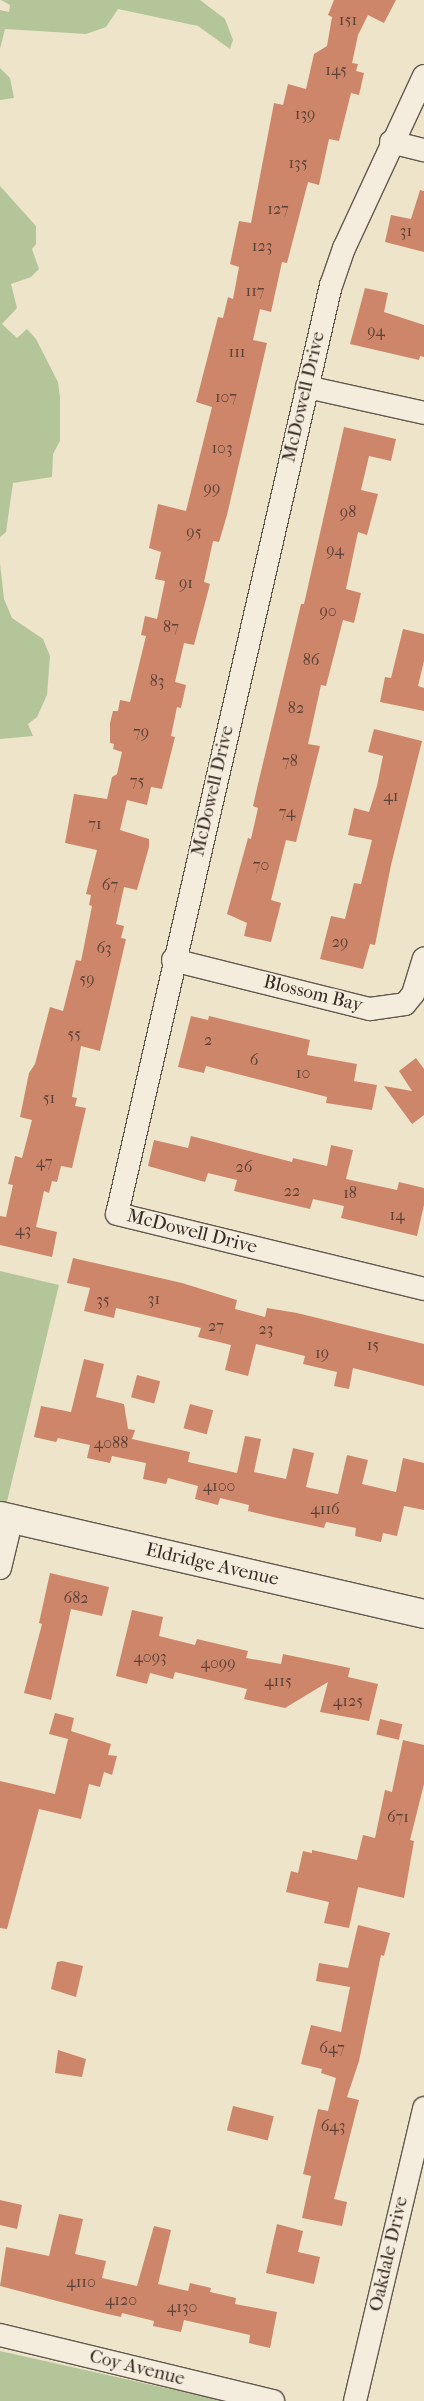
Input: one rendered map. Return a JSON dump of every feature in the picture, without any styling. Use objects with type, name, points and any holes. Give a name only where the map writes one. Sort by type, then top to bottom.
[{"type":"street","name":"McDowell Drive","points":[[424,76],[391,142],[331,285],[117,1214],[424,1289]]},
{"type":"street","points":[[391,142],[424,150]]},
{"type":"street","points":[[306,387],[424,412]]},
{"type":"street","name":"Blossom Bay","points":[[174,960],[370,1008],[405,1004],[413,994],[424,959]]},
{"type":"street","points":[[0,1568],[6,1517]]},
{"type":"street","name":"Eldridge Avenue","points":[[6,1517],[424,1614]]},
{"type":"street","name":"Oakdale Drive","points":[[355,2401],[424,2108]]},
{"type":"street","name":"Coy Avenue","points":[[0,2335],[273,2401]]},
{"type":"green space","points":[[1,0],[200,0],[225,19],[233,40],[230,49],[198,26],[118,9],[106,27],[86,34],[5,29],[0,49],[0,10],[9,12],[10,5]]},
{"type":"green space","points":[[0,68],[10,78],[14,98],[0,100]]},
{"type":"green space","points":[[0,186],[36,226],[36,244],[32,249],[39,269],[31,277],[11,284],[17,308],[2,324],[17,338],[27,329],[36,339],[58,382],[60,441],[53,454],[52,477],[13,483],[6,532],[0,537]]},
{"type":"green space","points":[[0,563],[4,599],[12,618],[43,639],[50,656],[47,695],[37,717],[28,724],[33,736],[0,739]]},
{"type":"green space","points":[[0,1271],[59,1285],[4,1514],[0,1513]]},
{"type":"green space","points":[[0,2351],[224,2401],[0,2401]]},
{"type":"building","points":[[334,0],[396,0],[384,23],[368,15],[358,35],[352,63],[358,64],[356,71],[364,73],[359,95],[351,93],[339,141],[329,139],[319,185],[308,182],[287,263],[282,262],[271,312],[260,309],[253,340],[267,343],[227,515],[219,542],[213,541],[204,582],[210,584],[194,645],[184,643],[175,682],[186,685],[181,708],[177,707],[171,736],[175,737],[162,789],[151,787],[147,805],[127,800],[120,830],[149,839],[149,847],[137,890],[124,887],[116,924],[124,926],[121,938],[126,939],[100,1051],[81,1046],[72,1097],[77,1098],[75,1106],[86,1108],[72,1168],[61,1166],[57,1182],[52,1181],[49,1193],[44,1191],[36,1227],[57,1232],[52,1257],[0,1245],[0,1216],[6,1217],[13,1185],[8,1184],[15,1156],[22,1158],[32,1120],[20,1117],[29,1073],[35,1064],[50,1007],[63,1011],[76,960],[81,961],[92,906],[89,905],[91,895],[86,894],[97,850],[65,843],[74,794],[107,799],[112,777],[117,774],[122,752],[113,749],[114,744],[110,743],[110,723],[113,711],[118,711],[120,700],[130,702],[146,636],[141,635],[145,616],[157,619],[165,581],[155,579],[161,552],[149,548],[158,504],[186,511],[212,407],[196,402],[218,317],[223,318],[228,297],[233,299],[239,267],[230,264],[239,221],[251,223],[274,103],[283,105],[288,84],[306,89],[314,54],[327,46],[332,17],[328,15]]},
{"type":"building","points":[[420,190],[424,191],[424,252],[385,242],[391,215],[411,219]]},
{"type":"building","points":[[365,288],[388,293],[384,312],[424,325],[424,357],[420,356],[419,360],[350,344]]},
{"type":"building","points":[[344,427],[396,439],[391,461],[369,456],[361,490],[378,494],[367,535],[358,532],[346,589],[361,593],[354,623],[343,620],[326,686],[321,685],[308,744],[320,746],[296,842],[286,840],[271,900],[281,903],[271,942],[244,936],[247,923],[227,914],[248,838],[251,839],[258,808],[253,806],[301,604],[304,604]]},
{"type":"building","points":[[403,629],[424,634],[424,661],[418,686],[424,688],[424,711],[380,702],[385,677],[391,678]]},
{"type":"building","points":[[374,729],[422,741],[391,865],[375,945],[370,944],[363,969],[320,959],[331,916],[345,919],[354,883],[361,884],[372,840],[348,835],[354,808],[369,812],[377,786],[383,756],[368,752]]},
{"type":"building","points":[[191,1016],[208,1020],[209,1016],[310,1040],[307,1055],[357,1064],[354,1081],[377,1085],[372,1110],[326,1103],[327,1097],[206,1066],[204,1073],[178,1067]]},
{"type":"building","points":[[416,1058],[424,1069],[424,1115],[412,1124],[384,1086],[412,1091],[399,1071]]},
{"type":"building","points":[[191,1136],[292,1162],[293,1158],[327,1166],[331,1145],[353,1150],[346,1179],[397,1190],[399,1182],[424,1188],[424,1205],[417,1236],[341,1218],[344,1206],[313,1199],[310,1209],[234,1191],[237,1180],[208,1173],[205,1182],[148,1166],[154,1140],[188,1148]]},
{"type":"building","points":[[73,1258],[182,1283],[237,1300],[235,1309],[265,1317],[267,1308],[297,1313],[424,1344],[424,1386],[353,1368],[349,1389],[334,1386],[337,1372],[303,1364],[305,1356],[256,1344],[248,1376],[225,1370],[231,1345],[198,1337],[201,1328],[116,1308],[114,1318],[84,1311],[90,1288],[67,1283]]},
{"type":"building","points":[[84,1359],[104,1364],[96,1397],[124,1404],[128,1429],[135,1430],[132,1439],[190,1452],[188,1462],[237,1473],[245,1436],[261,1439],[254,1472],[286,1479],[293,1448],[314,1453],[306,1487],[338,1494],[347,1455],[368,1460],[362,1484],[396,1492],[403,1458],[424,1463],[424,1510],[404,1506],[397,1536],[383,1533],[381,1542],[355,1536],[356,1528],[326,1522],[324,1528],[248,1511],[249,1505],[220,1498],[218,1505],[195,1499],[198,1486],[168,1478],[166,1484],[143,1479],[146,1463],[112,1456],[110,1463],[87,1458],[90,1445],[58,1438],[56,1442],[34,1437],[41,1406],[71,1412]]},
{"type":"building","points":[[137,1375],[160,1381],[154,1403],[131,1397]]},
{"type":"building","points":[[190,1404],[213,1410],[207,1434],[184,1428]]},
{"type":"building","points":[[50,1573],[109,1587],[102,1616],[71,1609],[51,1700],[24,1693],[42,1624],[39,1623]]},
{"type":"building","points":[[132,1610],[163,1617],[159,1636],[195,1645],[197,1639],[248,1651],[246,1658],[281,1664],[283,1654],[350,1668],[348,1677],[378,1684],[369,1721],[320,1712],[328,1682],[285,1708],[244,1699],[247,1689],[175,1672],[173,1679],[150,1673],[147,1684],[116,1676]]},
{"type":"building","points":[[55,1713],[74,1718],[71,1731],[111,1744],[108,1755],[117,1756],[112,1775],[104,1772],[100,1787],[89,1784],[81,1819],[39,1809],[7,1929],[0,1928],[0,1781],[55,1794],[68,1739],[49,1734]]},
{"type":"building","points":[[380,1719],[402,1724],[399,1740],[376,1735]]},
{"type":"building","points":[[403,1740],[424,1745],[424,1784],[410,1840],[414,1841],[404,1898],[358,1887],[349,1928],[324,1923],[329,1902],[286,1892],[291,1871],[298,1873],[303,1851],[312,1853],[312,1850],[357,1860],[363,1835],[375,1838],[385,1790],[392,1792]]},
{"type":"building","points":[[358,1925],[390,1933],[384,1956],[381,1955],[359,2061],[347,2097],[359,2100],[334,2199],[347,2202],[342,2226],[302,2218],[311,2176],[303,2174],[318,2109],[328,2111],[336,2078],[321,2073],[322,2069],[301,2064],[311,2025],[341,2032],[350,1987],[316,1981],[319,1963],[348,1968]]},
{"type":"building","points":[[62,1961],[83,1966],[76,1997],[51,1989],[57,1962]]},
{"type":"building","points":[[58,2050],[86,2059],[82,2077],[55,2073]]},
{"type":"building","points":[[233,2106],[274,2116],[268,2140],[227,2130]]},
{"type":"building","points":[[0,2200],[22,2205],[17,2229],[0,2225]]},
{"type":"building","points":[[59,2214],[83,2219],[75,2254],[106,2261],[102,2278],[137,2286],[154,2226],[171,2230],[158,2284],[188,2291],[190,2283],[211,2288],[210,2292],[236,2298],[235,2304],[277,2312],[270,2348],[249,2343],[250,2335],[184,2320],[181,2332],[153,2326],[154,2321],[122,2313],[121,2317],[99,2312],[0,2286],[6,2247],[49,2256]]},
{"type":"building","points":[[277,2224],[303,2231],[298,2252],[320,2257],[314,2284],[266,2273]]}]
